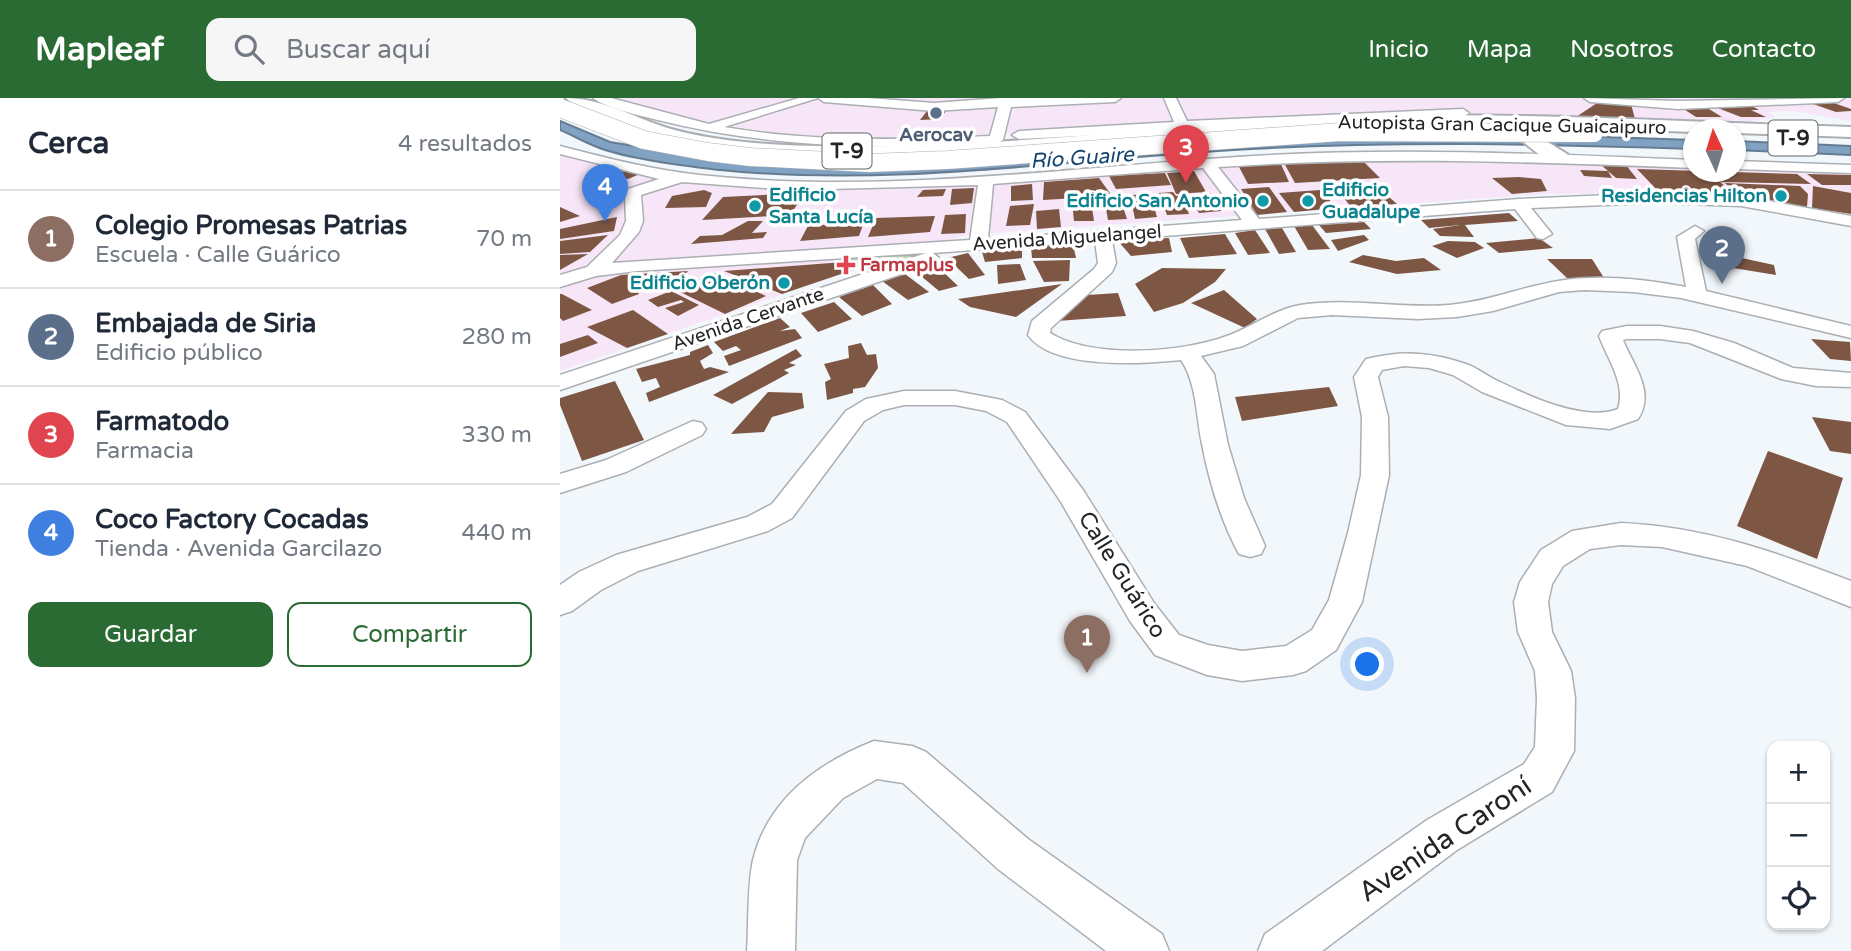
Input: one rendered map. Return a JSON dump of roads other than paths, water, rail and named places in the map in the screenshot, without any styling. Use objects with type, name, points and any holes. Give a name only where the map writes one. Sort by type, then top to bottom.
[{"type":"highway","name":"Autopista Gran Cacique Guaicaipuro","points":[[574,98],[663,132],[730,145],[805,150],[926,150],[1247,128],[1412,121],[1851,132]]},
{"type":"highway","points":[[1769,107],[1851,123]]},
{"type":"highway","points":[[1636,125],[1760,123],[1780,119],[1779,114],[1769,107]]},
{"type":"highway","name":"Autopista Gran Cacique Guaicaipuro","points":[[560,108],[644,140],[671,146],[750,158],[847,162],[947,160],[1340,132],[1683,135]]},
{"type":"highway","points":[[730,145],[769,152],[884,156],[1355,126],[1499,126],[1519,131],[1560,171]]},
{"type":"highway","points":[[996,140],[1200,127],[1247,128]]},
{"type":"highway","name":"T-9","points":[[1746,136],[1851,139]]},
{"type":"street","points":[[599,98],[639,111],[708,127],[778,140],[836,145],[996,140],[1006,101]]},
{"type":"street","points":[[708,127],[812,98]]},
{"type":"street","points":[[824,98],[920,106],[1115,98]]},
{"type":"street","points":[[1170,98],[1182,125]]},
{"type":"street","points":[[1590,98],[1662,105],[1838,98]]},
{"type":"street","points":[[1729,98],[1769,107]]},
{"type":"street","points":[[1019,135],[1463,113],[1417,101]]},
{"type":"street","points":[[560,150],[618,166],[697,180],[834,187],[1390,154],[1560,171],[1683,163]]},
{"type":"street","points":[[1207,163],[1255,225]]},
{"type":"street","points":[[1746,164],[1851,167]]},
{"type":"street","points":[[1560,171],[1581,198],[1601,201]]},
{"type":"street","points":[[1540,203],[1560,197],[1560,171]]},
{"type":"street","points":[[594,271],[621,244],[633,227],[635,216],[631,199],[634,192],[659,182],[697,180]]},
{"type":"street","points":[[978,245],[986,180]]},
{"type":"street","points":[[710,197],[737,183]]},
{"type":"street","name":"Avenida Miguelangel","points":[[560,281],[594,271],[757,256],[978,245],[1518,204],[1724,199],[1851,221]]},
{"type":"street","points":[[1518,204],[1543,234]]},
{"type":"street","points":[[1382,214],[1397,230]]},
{"type":"street","points":[[1695,231],[1686,237],[1697,295]]},
{"type":"street","points":[[1103,236],[1107,263],[1102,272],[1040,326],[1040,335],[1056,346],[1085,353],[1143,355],[1187,352],[1237,340],[1287,315],[1324,308],[1452,312],[1496,304],[1539,289],[1562,285],[1629,285],[1697,295],[1851,332]]},
{"type":"street","name":"Avenida Cervante","points":[[560,383],[889,271],[978,245]]},
{"type":"street","name":"Calle Guárico","points":[[560,602],[590,581],[627,563],[757,524],[782,511],[855,416],[875,404],[904,398],[955,398],[993,405],[1016,416],[1073,497],[1142,612],[1167,645],[1207,660],[1242,666],[1293,660],[1324,640],[1348,591],[1375,475],[1375,417],[1366,377],[1374,364],[1404,359],[1431,361],[1461,370],[1490,387],[1566,417],[1610,421],[1629,414],[1634,402],[1634,387],[1610,336],[1629,331],[1651,330],[1685,335],[1739,352],[1779,372],[1851,380]]},
{"type":"street","points":[[1187,352],[1202,374],[1215,445],[1230,498],[1250,546]]},
{"type":"street","points":[[560,484],[615,466],[693,429]]},
{"type":"street","name":"Avenida Caroní","points":[[1283,951],[1442,835],[1538,778],[1554,751],[1556,698],[1553,671],[1535,632],[1531,602],[1536,582],[1552,558],[1583,539],[1621,534],[1662,536],[1753,556],[1851,594]]},
{"type":"street","points":[[771,951],[775,859],[789,824],[829,784],[874,760],[912,765],[1013,854],[1145,951]]},
{"type":"water","name":"Río Guaire","points":[[560,121],[610,142],[713,159],[1218,143],[1577,136],[1683,140],[1683,149],[1363,145],[1186,153],[920,174],[787,175],[720,170],[624,155],[597,147],[560,130]]},
{"type":"water","points":[[1746,141],[1851,146],[1851,155],[1746,150]]},
{"type":"place","name":"Aerocav","points":[[936,113]]},
{"type":"place","name":"Farmatodo","points":[[1186,183]]},
{"type":"place","name":"Residencias Hilton","points":[[1781,196]]},
{"type":"place","name":"Edificio San Antonio","points":[[1263,201]]},
{"type":"place","name":"Edificio Guadalupe","points":[[1308,201]]},
{"type":"place","name":"Edificio Santa Lucía","points":[[755,206]]},
{"type":"place","name":"Coco Factory Cocadas","points":[[605,222]]},
{"type":"place","name":"Farmaplus","points":[[846,265]]},
{"type":"place","name":"Edificio Oberón","points":[[784,283]]},
{"type":"place","name":"Embajada de Siria","points":[[1722,284]]},
{"type":"place","name":"Colegio Promesas Patrias","points":[[1087,673]]}]
